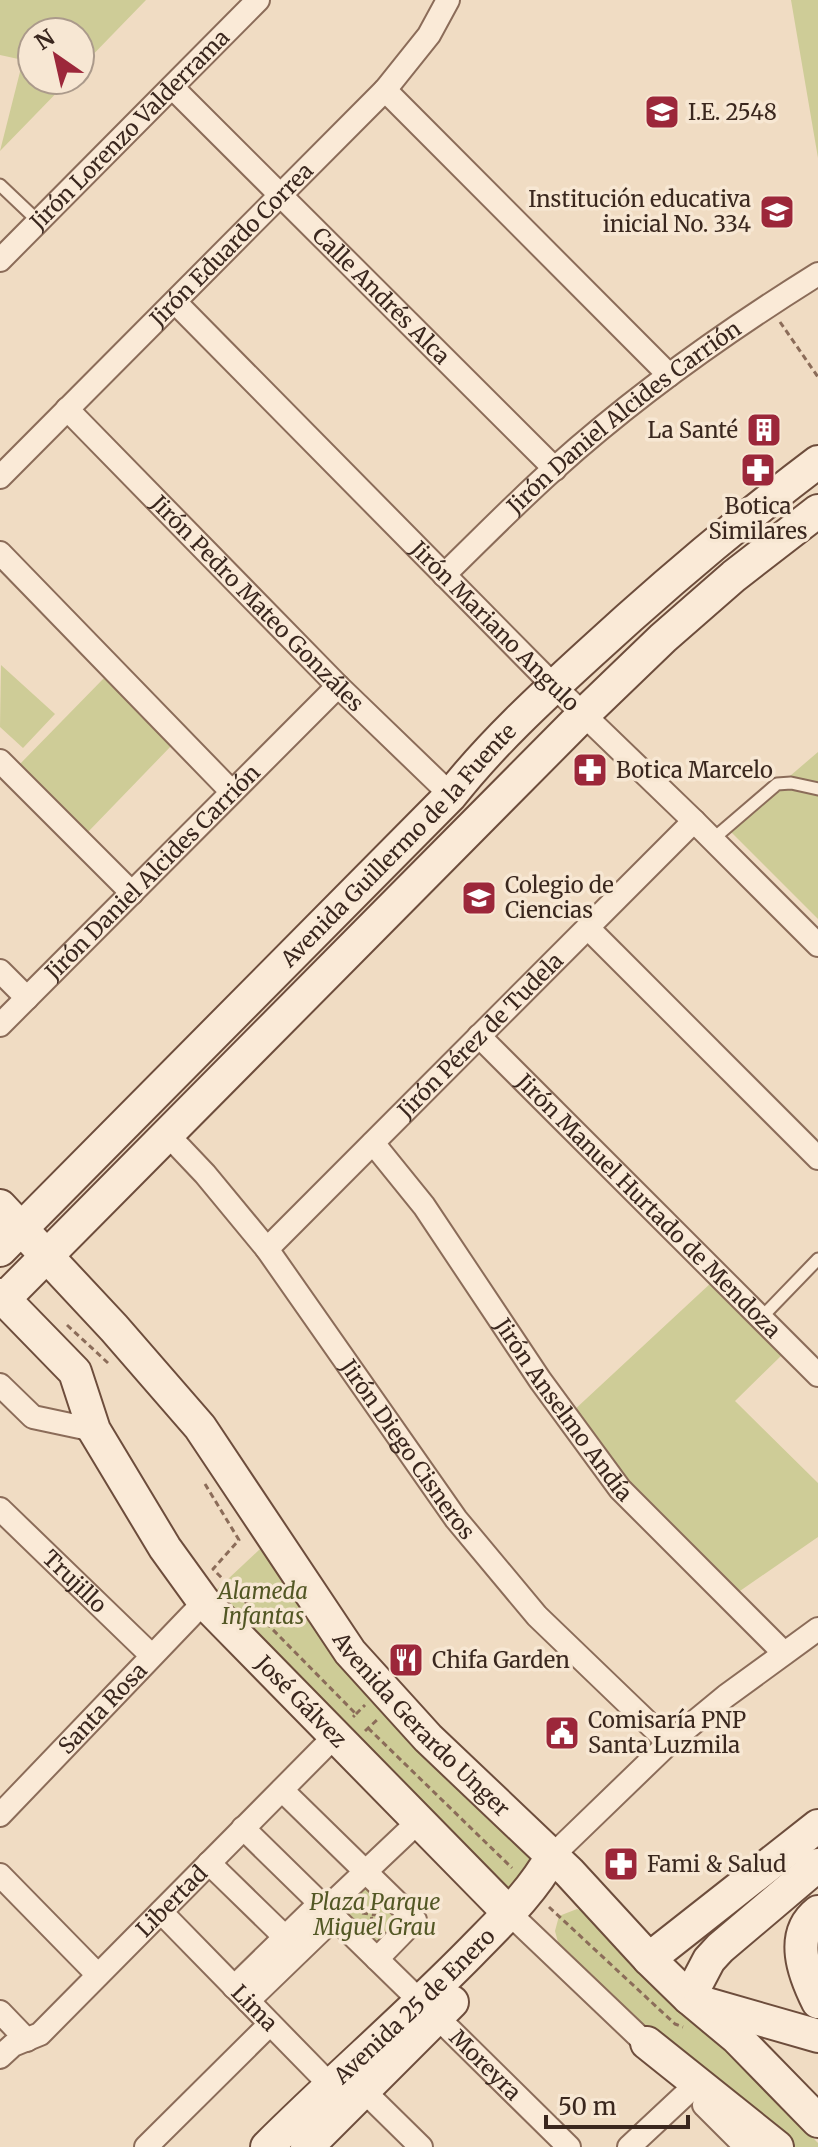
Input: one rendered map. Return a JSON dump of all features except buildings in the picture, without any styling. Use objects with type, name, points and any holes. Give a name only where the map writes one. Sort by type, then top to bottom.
[{"type":"main road","name":"Avenida Guillermo de la Fuente","points":[[7,1228],[451,795],[554,686],[668,581],[746,516],[818,462]]},
{"type":"main road","name":"Avenida Guillermo de la Fuente","points":[[2,1297],[168,1135],[583,715],[663,638],[734,576],[818,511]]},
{"type":"main road","name":"Avenida Gerardo Unger","points":[[7,1228],[47,1255],[200,1427],[350,1652],[428,1738],[560,1864],[649,1959],[737,2038],[818,2121]]},
{"type":"main road","points":[[2,1297],[85,1362]]},
{"type":"main road","name":"José Gálvez","points":[[85,1362],[94,1430],[165,1548],[204,1602],[351,1726],[419,1821],[517,1921]]},
{"type":"main road","points":[[649,1959],[818,1826]]},
{"type":"main road","points":[[743,1885],[818,1852]]},
{"type":"main road","name":"Avenida 25 de Enero","points":[[517,1921],[532,1888],[560,1864]]},
{"type":"main road","name":"Avenida 25 de Enero","points":[[307,2147],[348,2094],[517,1921],[560,1864]]},
{"type":"main road","points":[[689,1998],[709,1960],[720,1948],[818,1865]]},
{"type":"main road","points":[[818,1912],[810,1918],[801,1939],[802,1956],[818,2002]]},
{"type":"main road","name":"Avenida Gerardo Unger","points":[[689,1998],[818,2036]]},
{"type":"main road","points":[[647,2043],[777,2147]]},
{"type":"main road","name":"Avenida 25 de Enero","points":[[267,2147],[348,2094]]},
{"type":"street","name":"Jirón Lorenzo Valderrama","points":[[0,260],[258,0]]},
{"type":"street","name":"Jirón Eduardo Correa","points":[[0,477],[282,197],[385,90],[429,35],[448,0]]},
{"type":"street","name":"Calle Andrés Alca","points":[[173,88],[555,469]]},
{"type":"street","points":[[385,90],[669,375]]},
{"type":"street","name":"Jirón Daniel Alcides Carrión","points":[[444,575],[555,469],[669,375],[818,274]]},
{"type":"street","name":"Jirón Mariano Angulo","points":[[176,303],[554,686],[818,945]]},
{"type":"street","name":"Jirón Pedro Mateo Gonzáles","points":[[67,409],[338,686],[451,795]]},
{"type":"street","points":[[0,553],[232,792]]},
{"type":"street","name":"Jirón Daniel Alcides Carrión","points":[[0,1025],[338,686]]},
{"type":"street","points":[[0,761],[132,893]]},
{"type":"street","name":"Jirón Pérez de Tudela","points":[[267,1249],[694,821]]},
{"type":"street","points":[[588,928],[818,1158]]},
{"type":"street","points":[[0,971],[27,998]]},
{"type":"street","name":"Jirón Manuel Hurtado de Mendoza","points":[[479,1036],[818,1375]]},
{"type":"street","name":"Jirón Diego Cisneros","points":[[168,1135],[267,1249],[456,1519],[537,1616],[669,1743]]},
{"type":"street","name":"Jirón Anselmo Andía","points":[[373,1143],[424,1206],[540,1380],[620,1489],[784,1653]]},
{"type":"street","points":[[0,1385],[33,1417],[94,1430]]},
{"type":"street","name":"Trujillo","points":[[0,1509],[151,1655]]},
{"type":"street","name":"Santa Rosa","points":[[0,1815],[204,1602]]},
{"type":"street","points":[[560,1864],[669,1743],[818,1629]]},
{"type":"street","name":"Libertad","points":[[0,2057],[13,2045],[40,2034],[243,1828],[351,1726]]},
{"type":"street","points":[[282,1790],[415,1920],[377,1959]]},
{"type":"street","points":[[241,1994],[419,1821]]},
{"type":"street","name":"Moreyra","points":[[243,1828],[569,2147]]},
{"type":"street","points":[[209,1863],[285,1937]]},
{"type":"street","points":[[0,1875],[98,1975]]},
{"type":"street","points":[[241,1994],[285,1937],[327,1910]]},
{"type":"street","name":"Lima","points":[[161,1912],[270,2024],[348,2094],[421,2147]]},
{"type":"street","points":[[517,1921],[647,2043],[746,2147]]},
{"type":"street","points":[[0,2012],[27,2040]]},
{"type":"street","points":[[146,2147],[270,2024]]},
{"type":"street","points":[[629,2147],[690,2090]]},
{"type":"lane","points":[[0,185],[38,221]]},
{"type":"lane","points":[[713,839],[777,784],[791,783],[818,789]]},
{"type":"lane","points":[[761,1318],[818,1259]]},
{"type":"path","points":[[769,306],[818,377]]},
{"type":"path","points":[[85,1362],[117,1371]]},
{"type":"path","points":[[199,1474],[239,1540],[213,1569],[351,1726],[368,1728],[532,1888]]},
{"type":"path","points":[[351,1726],[368,1703],[374,1710]]},
{"type":"path","points":[[368,1728],[380,1717]]},
{"type":"path","points":[[365,1872],[377,1959]]},
{"type":"path","points":[[327,1910],[415,1920]]},
{"type":"green space","points":[[0,0],[146,0],[96,52],[96,16],[16,16],[16,58],[0,55]]},
{"type":"green space","points":[[791,0],[818,0],[818,158]]},
{"type":"green space","points":[[16,88],[16,96],[53,96],[0,151]]},
{"type":"green space","points":[[1,665],[55,714],[23,748],[0,727]]},
{"type":"green space","points":[[105,677],[173,744],[87,833],[18,766]]},
{"type":"green space","points":[[818,752],[818,919],[728,829]]},
{"type":"green space","points":[[712,1282],[783,1354],[735,1401],[818,1483],[818,1537],[737,1593],[625,1485],[572,1412]]},
{"type":"green space","name":"Alameda Infantas","points":[[260,1549],[384,1713],[537,1863],[506,1892],[211,1595]]},
{"type":"green space","name":"Plaza Parque Miguel Grau","points":[[369,1876],[415,1920],[380,1955],[334,1911]]},
{"type":"green space","points":[[577,1909],[593,1915],[818,2143],[818,2147],[759,2147],[559,1946],[555,1931],[559,1916]]},
{"type":"place","name":"I.E. 2548","points":[[662,112]]},
{"type":"place","name":"Institución educativa inicial No. 334","points":[[777,212]]},
{"type":"place","name":"La Santé","points":[[764,430]]},
{"type":"place","name":"Botica Similares","points":[[758,470]]},
{"type":"place","name":"Botica Marcelo","points":[[590,770]]},
{"type":"place","name":"Colegio de Ciencias","points":[[479,898]]},
{"type":"place","name":"Chifa Garden","points":[[406,1660]]},
{"type":"place","name":"Comisaría PNP Santa Luzmila","points":[[562,1733]]},
{"type":"place","name":"Fami & Salud","points":[[621,1864]]}]
